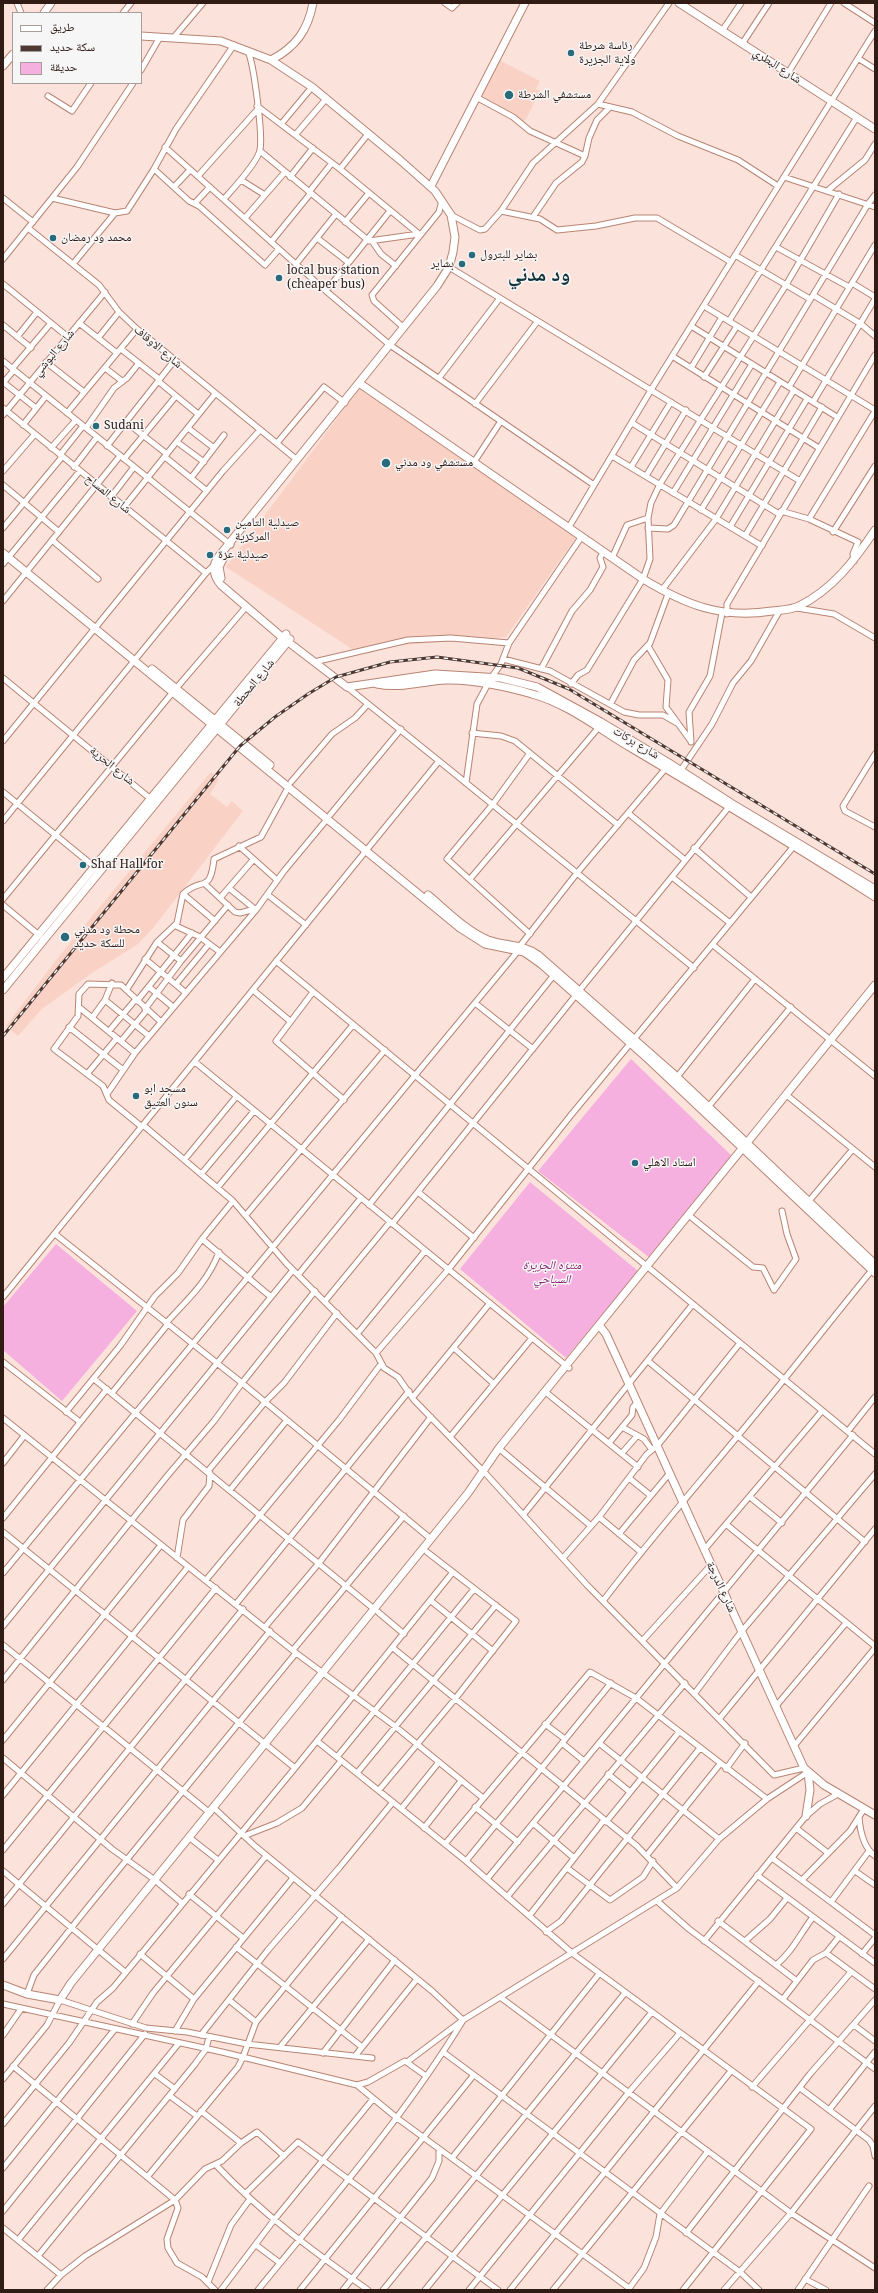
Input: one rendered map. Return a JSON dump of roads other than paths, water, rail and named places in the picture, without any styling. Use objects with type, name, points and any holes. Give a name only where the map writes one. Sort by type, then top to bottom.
[{"type":"street","points":[[45,12],[51,3]]},
{"type":"street","points":[[124,12],[131,3]]},
{"type":"street","points":[[174,37],[203,3]]},
{"type":"street","points":[[271,60],[282,54],[299,40],[308,22],[313,3]]},
{"type":"street","points":[[445,3],[452,8],[457,3]]},
{"type":"street","points":[[430,186],[525,3]]},
{"type":"street","points":[[451,215],[483,230],[501,211],[533,163],[556,144],[598,104],[669,3]]},
{"type":"street","name":"شارع البطري","points":[[679,3],[875,129]]},
{"type":"street","points":[[722,31],[741,3]]},
{"type":"street","points":[[742,44],[769,3]]},
{"type":"street","points":[[788,73],[831,3]]},
{"type":"street","points":[[844,3],[875,23]]},
{"type":"street","points":[[569,527],[651,390],[875,31]]},
{"type":"street","points":[[142,36],[214,40],[234,45],[271,60],[312,87],[430,186],[442,199],[451,215],[454,244],[449,267],[429,297],[296,459],[280,483]]},
{"type":"street","points":[[142,68],[160,37]]},
{"type":"street","points":[[52,198],[115,213],[127,211],[154,169],[165,147],[234,45]]},
{"type":"street","points":[[224,199],[241,180],[260,150],[257,108],[251,61],[248,51]]},
{"type":"street","points":[[3,66],[12,55]]},
{"type":"street","points":[[859,58],[875,69]]},
{"type":"street","points":[[48,96],[72,111],[89,84]]},
{"type":"street","points":[[3,259],[97,140],[132,84]]},
{"type":"street","points":[[282,123],[312,87]]},
{"type":"street","points":[[476,97],[513,117],[530,131],[585,156]]},
{"type":"street","points":[[296,134],[326,99]]},
{"type":"street","points":[[598,104],[642,116],[678,136],[738,160],[778,186]]},
{"type":"street","points":[[533,217],[556,183],[578,166],[585,156],[589,138],[597,120],[610,107]]},
{"type":"street","points":[[257,108],[282,123],[419,234]]},
{"type":"street","points":[[198,176],[257,108]]},
{"type":"street","points":[[729,321],[857,117]]},
{"type":"street","points":[[340,169],[368,134]]},
{"type":"street","points":[[826,191],[865,160],[875,144]]},
{"type":"street","points":[[165,147],[326,291],[390,345],[594,486]]},
{"type":"street","points":[[290,177],[313,148]]},
{"type":"street","points":[[260,150],[290,177],[369,240],[381,254],[396,266]]},
{"type":"street","points":[[271,242],[332,163]]},
{"type":"street","points":[[154,169],[189,201],[195,203],[265,266],[279,249]]},
{"type":"street","points":[[174,187],[190,170]]},
{"type":"street","points":[[245,218],[284,172]]},
{"type":"street","points":[[784,177],[875,207]]},
{"type":"street","points":[[241,180],[265,195]]},
{"type":"street","points":[[195,203],[210,187]]},
{"type":"street","points":[[345,222],[369,193]]},
{"type":"street","points":[[571,684],[578,675],[587,670],[643,579],[650,559],[648,518],[651,504],[660,484],[739,356],[754,336],[839,194]]},
{"type":"street","points":[[648,528],[671,528],[747,405],[811,297],[875,195]]},
{"type":"street","points":[[3,198],[33,222]]},
{"type":"street","points":[[404,328],[372,298],[419,234],[439,212],[442,199]]},
{"type":"street","points":[[326,291],[348,262],[369,240],[390,211]]},
{"type":"street","points":[[501,211],[523,217],[533,217],[543,221],[557,230],[590,227],[634,218],[657,218],[731,262]]},
{"type":"street","points":[[73,264],[115,213]]},
{"type":"street","points":[[296,264],[336,214]]},
{"type":"street","name":"شارع الاوقاف","points":[[28,228],[99,285],[119,312],[174,361],[296,459]]},
{"type":"street","points":[[369,240],[419,234]]},
{"type":"street","points":[[317,238],[348,262]]},
{"type":"street","points":[[789,387],[875,245]]},
{"type":"street","points":[[776,247],[875,298],[861,324],[813,402]]},
{"type":"street","points":[[735,255],[761,271],[836,309],[861,324],[875,336]]},
{"type":"street","points":[[449,267],[537,322],[686,410],[800,481]]},
{"type":"street","points":[[3,284],[68,336]]},
{"type":"street","name":"شارع البوشي","points":[[4,411],[105,292]]},
{"type":"street","points":[[438,378],[500,298]]},
{"type":"street","points":[[704,306],[851,394],[875,411],[809,519]]},
{"type":"street","points":[[18,337],[38,312]]},
{"type":"street","points":[[98,338],[119,312]]},
{"type":"street","points":[[691,368],[722,317]]},
{"type":"street","points":[[475,404],[537,322]]},
{"type":"street","points":[[36,408],[3,382],[51,323]]},
{"type":"street","points":[[79,323],[98,338],[139,363],[198,414]]},
{"type":"street","points":[[3,325],[31,348]]},
{"type":"street","points":[[691,326],[837,417]]},
{"type":"street","points":[[704,377],[737,326]]},
{"type":"street","points":[[67,412],[137,329]]},
{"type":"street","points":[[691,742],[689,712],[710,676],[727,604],[875,355]]},
{"type":"street","points":[[672,356],[747,405],[819,448]]},
{"type":"street","points":[[3,361],[230,544]]},
{"type":"street","points":[[107,446],[174,361]]},
{"type":"street","points":[[46,362],[84,392]]},
{"type":"street","points":[[3,528],[122,381],[127,378],[139,363]]},
{"type":"street","points":[[673,493],[752,364]]},
{"type":"street","points":[[105,368],[122,381]]},
{"type":"street","points":[[701,510],[780,382]]},
{"type":"street","points":[[359,383],[603,552],[665,592],[700,608],[725,613],[797,608],[834,614],[875,638]]},
{"type":"street","points":[[277,443],[324,387],[345,400]]},
{"type":"street","points":[[611,703],[634,660],[648,646],[663,612],[665,592],[716,519],[794,390]]},
{"type":"street","points":[[124,507],[215,394]]},
{"type":"street","points":[[23,425],[46,396]]},
{"type":"street","points":[[3,601],[97,485],[144,436],[176,396]]},
{"type":"street","points":[[730,527],[807,399]]},
{"type":"street","points":[[3,821],[206,573],[216,567],[230,544],[345,400]]},
{"type":"street","points":[[631,467],[671,402]]},
{"type":"street","points":[[745,536],[822,407]]},
{"type":"street","points":[[646,476],[686,410]]},
{"type":"street","name":"شارع المساح","points":[[4,411],[206,573]]},
{"type":"street","points":[[52,448],[76,420]]},
{"type":"street","points":[[474,462],[501,421]]},
{"type":"street","points":[[126,422],[207,491]]},
{"type":"street","points":[[632,423],[763,505],[780,513],[809,519],[833,532],[859,543],[853,554],[854,561]]},
{"type":"street","points":[[188,428],[214,448]]},
{"type":"street","points":[[3,741],[167,542],[207,491],[260,430]]},
{"type":"street","points":[[3,471],[34,434]]},
{"type":"street","points":[[191,478],[224,435]]},
{"type":"street","points":[[74,467],[97,437]]},
{"type":"street","points":[[177,442],[204,462]]},
{"type":"street","points":[[612,456],[762,546]]},
{"type":"street","points":[[833,532],[875,466]]},
{"type":"street","points":[[111,497],[134,467]]},
{"type":"street","points":[[3,564],[7,555],[79,472]]},
{"type":"street","points":[[3,485],[59,532]]},
{"type":"street","points":[[612,558],[627,525],[648,518]]},
{"type":"street","points":[[797,608],[831,584],[854,561],[875,530]]},
{"type":"street","points":[[466,783],[477,704],[486,685],[503,659],[509,643],[582,536]]},
{"type":"street","points":[[52,540],[98,579]]},
{"type":"street","points":[[3,547],[7,555],[290,784],[469,934],[492,946],[519,949],[538,955],[746,1146],[874,1269]]},
{"type":"street","points":[[541,668],[572,611],[597,580],[603,567],[600,558],[603,552]]},
{"type":"street","points":[[216,567],[218,582],[246,607],[318,662],[516,824],[637,920],[694,968]]},
{"type":"street","points":[[216,567],[224,582],[287,638]]},
{"type":"street","points":[[3,899],[175,690],[246,607]]},
{"type":"street","points":[[681,770],[694,748],[712,724],[733,683],[751,661],[780,610]]},
{"type":"street","name":"شارع المحطة","points":[[41,937],[287,638]]},
{"type":"street","points":[[318,662],[415,639],[451,638],[509,643]]},
{"type":"street","points":[[648,646],[667,675],[669,686],[665,702],[666,707],[694,748]]},
{"type":"street","points":[[503,659],[553,672],[571,684],[611,703],[624,712],[639,715],[663,715],[677,724]]},
{"type":"street","name":"شارع بركات","points":[[348,687],[435,674],[512,680],[548,692],[681,770],[730,803],[875,889]]},
{"type":"street","name":"شارع الحرية","points":[[3,678],[153,801]]},
{"type":"street","name":"شارع بركات","points":[[373,684],[387,686],[448,680],[510,688],[544,698],[599,727],[728,808],[794,846],[875,896]]},
{"type":"street","points":[[183,894],[205,884],[212,875],[214,859],[263,835],[290,784],[332,734],[355,718],[368,704]]},
{"type":"street","points":[[470,879],[599,727]]},
{"type":"street","points":[[107,1094],[122,1069],[268,895],[277,880],[400,730]]},
{"type":"street","points":[[472,733],[508,738],[558,775],[618,825]]},
{"type":"street","points":[[530,753],[493,804],[447,858],[530,934]]},
{"type":"street","points":[[875,754],[843,806],[845,811],[875,827]]},
{"type":"street","points":[[3,1297],[369,849],[439,761]]},
{"type":"street","points":[[3,1573],[247,1276],[475,1003],[519,949],[577,873],[666,768]]},
{"type":"street","points":[[3,792],[97,869]]},
{"type":"street","points":[[325,1301],[418,1192],[694,848],[728,808]]},
{"type":"street","points":[[628,813],[685,860]]},
{"type":"street","points":[[239,846],[277,880]]},
{"type":"street","points":[[376,1353],[448,1270],[632,1041],[794,846]]},
{"type":"street","points":[[694,848],[751,897]]},
{"type":"street","points":[[220,898],[254,860]]},
{"type":"street","points":[[672,877],[730,923]]},
{"type":"street","points":[[205,884],[237,913],[255,909]]},
{"type":"street","points":[[229,888],[255,909]]},
{"type":"street","points":[[183,894],[214,921]]},
{"type":"street","points":[[127,989],[156,942],[176,926],[183,894]]},
{"type":"street","points":[[268,895],[306,925]]},
{"type":"street","points":[[3,905],[41,937]]},
{"type":"street","points":[[87,1074],[104,1054],[135,1024],[181,961],[228,905]]},
{"type":"street","points":[[176,926],[200,937],[220,952]]},
{"type":"street","points":[[109,1031],[122,1014],[149,987],[192,933]]},
{"type":"street","points":[[3,978],[41,937]]},
{"type":"street","points":[[3,990],[41,937]]},
{"type":"street","points":[[156,942],[181,961]]},
{"type":"street","points":[[176,984],[209,944]]},
{"type":"street","points":[[713,945],[875,1076]]},
{"type":"street","points":[[519,949],[578,993]]},
{"type":"street","points":[[145,959],[186,993]]},
{"type":"street","points":[[276,961],[875,1454]]},
{"type":"street","points":[[369,1205],[554,975]]},
{"type":"street","points":[[677,1077],[755,979]]},
{"type":"street","points":[[161,1022],[146,1010],[127,989],[121,985],[112,983],[92,983],[84,986],[79,994],[80,1008],[78,1016],[54,1049],[103,1086],[109,1100],[202,1173],[246,1214],[293,1270],[376,1353],[381,1364],[387,1371],[398,1377],[409,1391],[412,1398],[524,1514],[603,1601],[745,1743],[774,1775],[806,1770]]},
{"type":"street","points":[[92,1018],[105,1000],[112,983]]},
{"type":"street","points":[[648,1268],[691,1217],[746,1146],[789,1097],[875,985]]},
{"type":"street","points":[[149,987],[173,1008]]},
{"type":"street","points":[[253,990],[290,1021]]},
{"type":"street","points":[[313,992],[276,1041],[344,1100]]},
{"type":"street","points":[[3,2079],[54,2015],[60,2000],[71,1983],[220,1800],[266,1746],[324,1673],[427,1552],[471,1496],[499,1448],[601,1327],[832,1040],[875,992]]},
{"type":"street","points":[[105,1000],[149,1036]]},
{"type":"street","points":[[475,1003],[533,1049]]},
{"type":"street","points":[[709,1106],[791,1007]]},
{"type":"street","points":[[80,1008],[135,1053]]},
{"type":"street","points":[[218,1187],[353,1025]]},
{"type":"street","points":[[69,1027],[122,1069]]},
{"type":"street","points":[[632,1041],[677,1077],[709,1106],[746,1146],[810,1201],[874,1269]]},
{"type":"street","points":[[246,1214],[302,1150],[385,1050]]},
{"type":"street","points":[[195,1062],[567,1367]]},
{"type":"street","points":[[185,1159],[236,1097]]},
{"type":"street","points":[[789,1097],[875,1167]]},
{"type":"street","points":[[202,1173],[254,1110]]},
{"type":"street","points":[[810,1201],[853,1149]]},
{"type":"street","points":[[418,1192],[474,1238]]},
{"type":"street","points":[[298,1275],[361,1198]]},
{"type":"street","points":[[66,1412],[94,1379],[156,1296],[178,1273],[202,1239],[233,1201]]},
{"type":"street","points":[[691,1217],[753,1267],[765,1269],[774,1290],[796,1259],[787,1234],[782,1210]]},
{"type":"street","points":[[55,1234],[191,1344],[242,1383],[431,1539]]},
{"type":"street","points":[[202,1239],[271,1297]]},
{"type":"street","points":[[357,1334],[425,1251]]},
{"type":"street","points":[[112,1393],[167,1324],[203,1284],[219,1252]]},
{"type":"street","points":[[603,1601],[682,1501],[738,1436],[827,1323],[874,1269]]},
{"type":"street","points":[[3,1626],[218,1364],[293,1270]]},
{"type":"street","points":[[3,1680],[132,1522],[186,1453],[214,1421],[242,1383],[315,1291]]},
{"type":"street","points":[[412,1398],[490,1303]]},
{"type":"street","points":[[524,1514],[693,1304]]},
{"type":"street","points":[[177,1558],[183,1520],[209,1486],[209,1472],[265,1402],[288,1378],[337,1313]]},
{"type":"street","name":"شارع الدرجة","points":[[601,1327],[629,1384],[654,1448],[682,1501],[758,1669],[806,1770],[838,1794],[875,1816]]},
{"type":"street","points":[[450,1437],[532,1338]]},
{"type":"street","points":[[563,1558],[599,1517],[629,1478],[740,1343]]},
{"type":"street","points":[[454,1348],[494,1384]]},
{"type":"street","points":[[648,1361],[776,1466],[865,1542]]},
{"type":"street","points":[[3,1362],[80,1422]]},
{"type":"street","points":[[206,1580],[356,1399],[381,1364]]},
{"type":"street","points":[[376,1611],[431,1539],[548,1394],[567,1367]]},
{"type":"street","points":[[94,1379],[161,1432],[404,1634]]},
{"type":"street","points":[[3,1518],[107,1389]]},
{"type":"street","points":[[236,1604],[409,1391]]},
{"type":"street","points":[[548,1394],[638,1467]]},
{"type":"street","points":[[848,1431],[875,1397]]},
{"type":"street","points":[[609,1443],[632,1415],[633,1407],[637,1403]]},
{"type":"street","points":[[704,1550],[727,1525],[822,1410]]},
{"type":"street","points":[[3,1959],[212,1701],[431,1417]]},
{"type":"street","points":[[3,1418],[295,1652],[354,1694],[483,1798]]},
{"type":"street","points":[[230,1490],[287,1420]]},
{"type":"street","points":[[622,1428],[644,1439],[654,1448]]},
{"type":"street","points":[[3,1463],[24,1436]]},
{"type":"street","points":[[622,1453],[638,1436]]},
{"type":"street","points":[[487,1879],[853,1436]]},
{"type":"street","points":[[502,1451],[591,1526]]},
{"type":"street","points":[[619,1534],[669,1474]]},
{"type":"street","points":[[695,1694],[741,1632],[875,1474]]},
{"type":"street","points":[[629,1478],[650,1495]]},
{"type":"street","points":[[750,1497],[782,1523]]},
{"type":"street","points":[[27,1994],[34,1975],[239,1723],[346,1586],[404,1516]]},
{"type":"street","points":[[599,1517],[641,1552]]},
{"type":"street","points":[[727,1525],[875,1647],[794,1746]]},
{"type":"street","points":[[720,1718],[758,1669],[875,1529]]},
{"type":"street","points":[[3,1532],[295,1768]]},
{"type":"street","points":[[3,1740],[161,1545]]},
{"type":"street","points":[[379,1790],[455,1699],[516,1621],[427,1552]]},
{"type":"street","points":[[643,1640],[710,1564]]},
{"type":"street","points":[[3,1795],[188,1567]]},
{"type":"street","points":[[3,2124],[85,2022],[97,2002],[113,1988],[189,1894],[242,1835],[453,1572]]},
{"type":"street","points":[[3,1850],[216,1588]]},
{"type":"street","points":[[242,1835],[277,1823],[302,1808],[375,1711],[474,1589]]},
{"type":"street","points":[[431,1601],[493,1651]]},
{"type":"street","points":[[357,1773],[434,1682],[496,1605]]},
{"type":"street","points":[[3,1904],[243,1609]]},
{"type":"street","points":[[776,1706],[846,1623]]},
{"type":"street","points":[[3,1645],[183,1792],[212,1810],[266,1856],[395,1960],[463,2020]]},
{"type":"street","points":[[393,1648],[541,1770],[626,1837],[647,1855],[677,1888]]},
{"type":"street","points":[[445,1844],[590,1672],[636,1698],[726,1769],[767,1799]]},
{"type":"street","points":[[466,1861],[611,1683]]},
{"type":"street","points":[[507,1897],[685,1683]]},
{"type":"street","points":[[545,1724],[584,1761]]},
{"type":"street","points":[[529,1916],[574,1858],[679,1732]]},
{"type":"street","points":[[317,1740],[466,1861],[572,1953],[783,2110],[811,2129],[762,2189],[714,2253],[683,2290]]},
{"type":"street","points":[[599,1743],[719,1839]]},
{"type":"street","points":[[726,1769],[745,1743]]},
{"type":"street","points":[[546,1932],[561,1921],[626,1837],[700,1748]]},
{"type":"street","points":[[3,1758],[101,1839],[155,1880],[182,1903]]},
{"type":"street","points":[[401,1808],[439,1762]]},
{"type":"street","points":[[647,1855],[684,1811],[720,1764]]},
{"type":"street","points":[[357,2085],[368,2082],[404,2061],[407,2062],[463,2020],[677,1888],[719,1839],[767,1799],[806,1770]]},
{"type":"street","points":[[806,1770],[810,1790],[806,1816]]},
{"type":"street","points":[[608,1774],[630,1792]]},
{"type":"street","points":[[424,1828],[461,1781]]},
{"type":"street","points":[[704,1941],[718,1921],[806,1816],[820,1804],[838,1794]]},
{"type":"street","points":[[201,2035],[256,1965],[316,1896],[393,1802]]},
{"type":"street","points":[[475,1807],[518,1842]]},
{"type":"street","points":[[802,1880],[850,1831],[864,1809]]},
{"type":"street","points":[[859,1817],[861,1832],[869,1851],[875,1856]]},
{"type":"street","points":[[533,1823],[574,1858]]},
{"type":"street","points":[[796,1828],[828,1853]]},
{"type":"street","points":[[190,1838],[218,1860]]},
{"type":"street","points":[[831,1902],[869,1851]]},
{"type":"street","points":[[125,2031],[145,2004],[266,1856]]},
{"type":"street","points":[[772,1858],[875,1935]]},
{"type":"street","points":[[567,1868],[609,1899],[612,1899],[644,1877],[653,1861]]},
{"type":"street","points":[[3,1871],[125,1972]]},
{"type":"street","points":[[855,1871],[875,1885]]},
{"type":"street","points":[[757,1875],[875,1963]]},
{"type":"street","points":[[175,2031],[194,1999],[293,1878]]},
{"type":"street","points":[[189,1894],[243,1938]]},
{"type":"street","points":[[745,1941],[770,1919],[788,1898]]},
{"type":"street","points":[[657,1901],[704,1941],[875,2069]]},
{"type":"street","points":[[148,2176],[244,2057],[246,2044],[256,2022],[342,1917]]},
{"type":"street","points":[[776,1965],[795,1946],[799,1936],[813,1917]]},
{"type":"street","points":[[718,1921],[796,1981]]},
{"type":"street","points":[[782,1999],[813,1960],[826,1953],[839,1937]]},
{"type":"street","points":[[862,1954],[875,1938]]},
{"type":"street","points":[[280,2047],[369,1939]]},
{"type":"street","points":[[236,1947],[256,1965],[362,2047]]},
{"type":"street","points":[[826,1953],[875,1989]]},
{"type":"street","points":[[140,1954],[194,1999]]},
{"type":"street","points":[[323,2053],[395,1960]]},
{"type":"street","points":[[752,2087],[851,1972]]},
{"type":"street","points":[[452,2158],[599,1974]]},
{"type":"street","points":[[355,2056],[417,1979]]},
{"type":"street","points":[[510,2290],[759,1981]]},
{"type":"street","points":[[3,1985],[27,1994],[60,2000],[91,2012],[146,2028],[201,2035],[246,2044],[372,2058]]},
{"type":"street","points":[[383,2290],[475,2175],[625,1993]]},
{"type":"street","points":[[500,1997],[708,2151],[762,2189],[791,2213],[875,2268]]},
{"type":"street","points":[[229,2000],[256,2022]]},
{"type":"street","points":[[686,2233],[800,2088],[875,2000]]},
{"type":"street","points":[[3,2004],[22,2010],[54,2015],[244,2057],[357,2085],[397,2118],[628,2289],[644,2268],[656,2237],[660,2214],[708,2151]]},
{"type":"street","points":[[3,2035],[22,2010]]},
{"type":"street","points":[[425,2290],[604,2073],[652,2012]]},
{"type":"street","points":[[258,2290],[397,2118],[444,2052],[463,2020]]},
{"type":"street","points":[[854,2025],[875,2042]]},
{"type":"street","points":[[3,2211],[145,2036],[146,2028]]},
{"type":"street","points":[[3,2168],[115,2029]]},
{"type":"street","points":[[469,2290],[629,2092],[680,2033]]},
{"type":"street","points":[[38,2256],[170,2096],[206,2049],[209,2037]]},
{"type":"street","points":[[18,2240],[179,2043]]},
{"type":"street","points":[[444,2052],[473,2076],[740,2272],[759,2290]]},
{"type":"street","points":[[829,2110],[875,2052]]},
{"type":"street","points":[[407,2062],[426,2076]]},
{"type":"street","points":[[13,2066],[122,2154],[175,2200],[178,2208],[167,2240],[168,2248],[177,2263],[208,2282],[213,2289]]},
{"type":"street","points":[[553,2290],[583,2255],[681,2131],[731,2071]]},
{"type":"street","points":[[155,2074],[175,2089]]},
{"type":"street","points":[[300,2290],[473,2076]]},
{"type":"street","points":[[800,2088],[872,2142],[875,2156]]},
{"type":"street","points":[[170,2096],[197,2116]]},
{"type":"street","points":[[221,2290],[274,2220],[373,2099]]},
{"type":"street","points":[[724,2290],[791,2213],[875,2106]]},
{"type":"street","points":[[201,2111],[241,2143]]},
{"type":"street","points":[[47,2290],[61,2275],[107,2242],[175,2200],[205,2169],[216,2165],[241,2143],[257,2132],[284,2156]]},
{"type":"street","points":[[245,2194],[298,2142],[374,2200],[498,2290]]},
{"type":"street","points":[[343,2290],[401,2219],[432,2178],[439,2161],[439,2149]]},
{"type":"street","points":[[216,2165],[250,2199],[274,2220],[368,2290]]},
{"type":"street","points":[[798,2290],[869,2186]]},
{"type":"street","points":[[208,2282],[231,2225],[250,2199]]},
{"type":"street","points":[[3,2228],[61,2275]]},
{"type":"street","points":[[256,2245],[280,2263]]},
{"type":"street","points":[[805,2279],[826,2290]]},
{"type":"railway","points":[[3,1036],[240,746],[275,717],[336,677],[390,662],[437,657],[518,668],[569,689],[875,874]]},
{"type":"place","name":"رئاسة شرطة ولاية الجزيرة","points":[[571,53]]},
{"type":"place","name":"مستشفي الشرطة","points":[[509,95]]},
{"type":"place","name":"محمد ود رمضان","points":[[53,238]]},
{"type":"place","name":"بشاير للبترول","points":[[472,255]]},
{"type":"place","name":"بشاير","points":[[462,264]]},
{"type":"place","name":"local bus station (cheaper bus)","points":[[279,278]]},
{"type":"place","name":"Sudani","points":[[96,426]]},
{"type":"place","name":"مستشفي ود مدني","points":[[386,463]]},
{"type":"place","name":"صيدلية التامين المركزية","points":[[227,530]]},
{"type":"place","name":"صيدلية عزة","points":[[210,555]]},
{"type":"place","name":"Shaf Hall for","points":[[83,865]]},
{"type":"place","name":"محطة ود مدني للسكة حديد","points":[[65,937]]},
{"type":"place","name":"مسجد ابو سنون العتيق","points":[[136,1096]]},
{"type":"place","name":"استاد الاهلي","points":[[635,1163]]},
{"type":"district","name":"ود مدني","points":[[539,275]]},
{"type":"park label","name":"منتزه الجزيرة السياحي","points":[[552,1273]]}]
